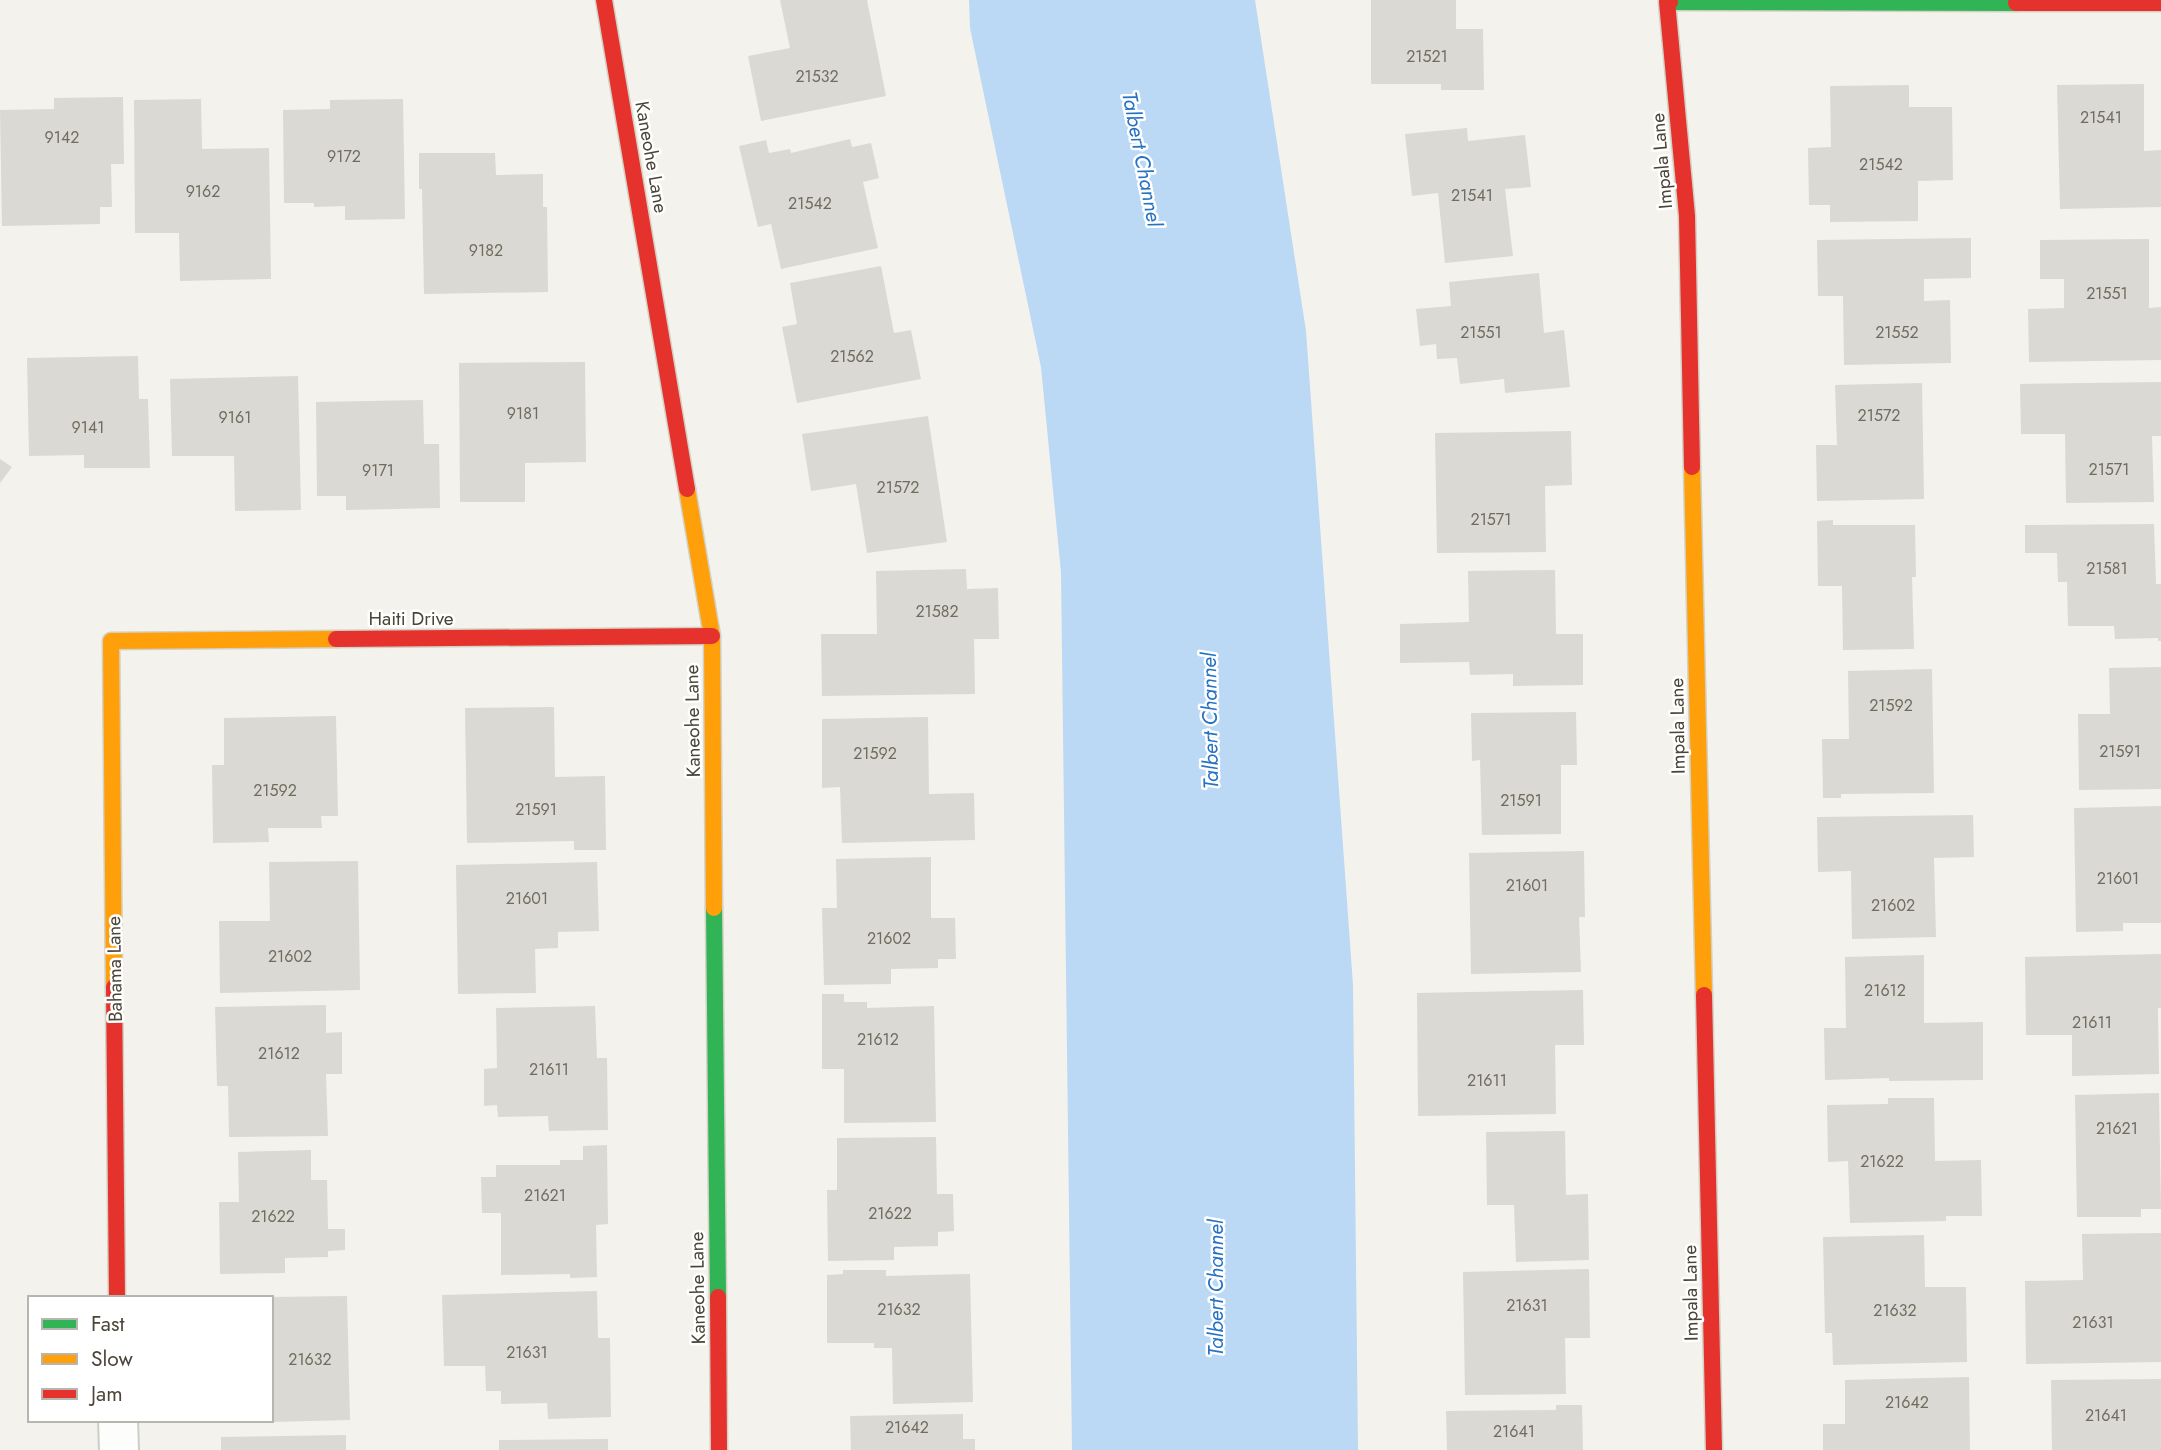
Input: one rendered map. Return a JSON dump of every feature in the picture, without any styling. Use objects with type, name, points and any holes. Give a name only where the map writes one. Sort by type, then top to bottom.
[{"type":"street","name":"Kaneohe Lane","points":[[604,0],[712,636],[719,1450]]},
{"type":"street","name":"Impala Lane","points":[[1714,1450],[1687,216],[1667,2],[2161,3]]},
{"type":"street","name":"Haiti Drive","points":[[111,641],[712,636]]},
{"type":"street","name":"Bahama Lane","points":[[111,641],[117,1296]]},
{"type":"street","points":[[118,1422],[119,1450]]},
{"type":"water","name":"Talbert Channel","points":[[969,0],[1255,0],[1306,331],[1353,985],[1358,1450],[1072,1450],[1061,572],[1041,367],[970,28]]},
{"type":"building","points":[[780,0],[867,0],[886,96],[761,121],[748,56],[790,48]]},
{"type":"building","points":[[1371,0],[1456,0],[1456,29],[1483,29],[1484,90],[1441,90],[1441,84],[1371,84]]},
{"type":"building","points":[[2144,84],[2144,151],[2161,150],[2161,207],[2060,209],[2057,85]]},
{"type":"building","points":[[1909,85],[1909,107],[1952,107],[1953,180],[1918,181],[1918,221],[1830,222],[1830,205],[1809,205],[1808,148],[1831,147],[1830,86]]},
{"type":"building","points":[[123,97],[124,164],[111,164],[112,207],[100,207],[100,224],[2,226],[0,110],[54,109],[54,98]]},
{"type":"building","points":[[201,99],[202,149],[269,148],[271,279],[180,281],[179,233],[135,233],[134,100]]},
{"type":"building","points":[[403,99],[405,219],[345,220],[345,206],[314,207],[314,203],[284,203],[283,110],[330,109],[330,100]]},
{"type":"building","points":[[1467,128],[1468,141],[1525,135],[1531,187],[1505,189],[1513,256],[1445,263],[1438,193],[1412,196],[1405,134]]},
{"type":"building","points":[[850,139],[852,147],[871,143],[879,178],[863,182],[878,248],[781,269],[771,224],[758,227],[739,146],[766,140],[769,153],[790,149],[791,153]]},
{"type":"building","points":[[419,153],[495,153],[496,175],[543,174],[543,207],[547,207],[548,292],[424,294]]},
{"type":"building","points":[[1971,238],[1971,278],[1924,279],[1924,301],[1950,300],[1951,363],[1844,365],[1843,296],[1818,296],[1817,240]]},
{"type":"building","points":[[2149,239],[2149,308],[2161,307],[2161,360],[2029,362],[2028,309],[2064,308],[2064,279],[2040,279],[2040,240]]},
{"type":"building","points":[[881,266],[894,333],[911,330],[921,379],[797,403],[782,327],[797,324],[790,283]]},
{"type":"building","points":[[1539,273],[1544,333],[1564,330],[1570,387],[1505,393],[1504,379],[1460,384],[1457,358],[1437,359],[1436,344],[1420,346],[1416,309],[1451,306],[1449,282]]},
{"type":"building","points":[[138,356],[139,399],[148,399],[150,468],[84,468],[84,455],[29,456],[27,358]]},
{"type":"building","points":[[585,362],[586,462],[525,463],[525,502],[460,502],[459,363]]},
{"type":"building","points":[[298,376],[301,510],[235,511],[234,456],[172,456],[170,379]]},
{"type":"building","points":[[2161,382],[2161,436],[2152,436],[2154,502],[2066,503],[2065,434],[2021,434],[2020,384]]},
{"type":"building","points":[[1922,383],[1924,499],[1817,501],[1816,445],[1837,445],[1835,385]]},
{"type":"building","points":[[423,400],[424,444],[439,444],[440,508],[346,510],[346,496],[317,496],[316,402]]},
{"type":"building","points":[[928,416],[947,542],[867,553],[856,484],[811,491],[802,434]]},
{"type":"building","points":[[1571,431],[1572,485],[1545,486],[1546,552],[1437,553],[1435,433]]},
{"type":"building","points":[[0,459],[12,467],[0,483]]},
{"type":"building","points":[[1833,520],[1833,525],[1915,525],[1916,577],[1912,577],[1914,649],[1843,650],[1842,586],[1818,586],[1817,521]]},
{"type":"building","points":[[2154,524],[2156,584],[2161,584],[2161,641],[2158,641],[2158,638],[2115,639],[2114,626],[2068,626],[2067,582],[2058,582],[2057,553],[2025,553],[2025,525]]},
{"type":"building","points":[[966,569],[967,589],[998,588],[999,639],[974,639],[975,694],[822,696],[821,634],[877,634],[876,571]]},
{"type":"building","points":[[1555,570],[1556,634],[1583,634],[1583,685],[1513,686],[1513,674],[1470,675],[1469,662],[1400,663],[1400,624],[1469,622],[1468,571]]},
{"type":"building","points":[[2161,667],[2161,789],[2079,790],[2078,714],[2110,714],[2109,668]]},
{"type":"building","points":[[1932,669],[1934,793],[1841,794],[1841,798],[1823,798],[1822,739],[1849,739],[1848,671]]},
{"type":"building","points":[[554,707],[555,777],[605,776],[606,850],[574,850],[574,841],[467,843],[465,708]]},
{"type":"building","points":[[1576,712],[1577,765],[1561,765],[1561,834],[1482,835],[1480,760],[1472,761],[1471,713]]},
{"type":"building","points":[[336,716],[338,816],[321,816],[322,828],[268,828],[269,842],[213,843],[212,765],[224,765],[224,718]]},
{"type":"building","points":[[928,717],[929,794],[974,793],[975,840],[842,843],[840,787],[822,788],[822,719]]},
{"type":"building","points":[[2161,806],[2161,923],[2123,923],[2123,931],[2076,932],[2074,808]]},
{"type":"building","points":[[1973,815],[1974,857],[1934,858],[1936,937],[1852,939],[1851,871],[1818,872],[1817,817]]},
{"type":"building","points":[[1584,851],[1585,917],[1579,917],[1581,972],[1471,974],[1469,853]]},
{"type":"building","points":[[931,857],[931,918],[955,918],[956,959],[938,959],[938,968],[891,969],[891,984],[824,985],[822,908],[837,908],[836,859]]},
{"type":"building","points":[[358,861],[360,990],[220,993],[219,921],[270,921],[269,862]]},
{"type":"building","points":[[597,862],[599,931],[558,932],[558,948],[535,949],[536,993],[458,994],[456,865]]},
{"type":"building","points":[[2161,954],[2159,1074],[2072,1076],[2072,1035],[2026,1035],[2025,957]]},
{"type":"building","points":[[1924,955],[1924,1023],[1983,1022],[1983,1080],[1825,1080],[1824,1028],[1846,1028],[1845,957]]},
{"type":"building","points":[[1583,990],[1584,1045],[1555,1045],[1556,1114],[1418,1116],[1417,993]]},
{"type":"building","points":[[822,994],[844,994],[844,1002],[867,1002],[867,1008],[934,1006],[936,1122],[844,1123],[844,1069],[822,1069]]},
{"type":"building","points":[[326,1005],[326,1033],[342,1032],[342,1074],[326,1074],[328,1136],[229,1137],[228,1086],[217,1086],[215,1007]]},
{"type":"building","points":[[595,1006],[597,1058],[607,1058],[608,1130],[549,1131],[548,1116],[498,1117],[497,1105],[484,1106],[484,1069],[497,1068],[496,1008]]},
{"type":"building","points":[[2159,1093],[2161,1209],[2141,1209],[2141,1217],[2077,1217],[2075,1095]]},
{"type":"building","points":[[1888,1098],[1934,1098],[1935,1161],[1981,1160],[1982,1216],[1946,1216],[1946,1221],[1850,1223],[1848,1161],[1828,1162],[1827,1105],[1888,1104]]},
{"type":"building","points":[[1565,1131],[1566,1195],[1588,1194],[1589,1260],[1516,1262],[1514,1205],[1487,1205],[1486,1132]]},
{"type":"building","points":[[936,1137],[937,1194],[953,1194],[954,1231],[938,1232],[938,1246],[894,1247],[894,1260],[828,1261],[827,1190],[837,1190],[837,1138]]},
{"type":"building","points":[[607,1145],[608,1224],[596,1225],[597,1277],[570,1278],[570,1274],[501,1275],[501,1213],[482,1213],[481,1177],[496,1177],[496,1165],[560,1165],[560,1160],[583,1160],[583,1146]]},
{"type":"building","points":[[311,1150],[311,1180],[327,1180],[328,1229],[345,1229],[345,1250],[328,1251],[328,1257],[285,1258],[285,1273],[220,1274],[219,1202],[239,1202],[238,1152]]},
{"type":"building","points":[[2161,1233],[2161,1362],[2026,1364],[2025,1281],[2083,1280],[2082,1234]]},
{"type":"building","points":[[1924,1235],[1925,1287],[1966,1287],[1967,1362],[1833,1365],[1832,1333],[1825,1333],[1823,1237]]},
{"type":"building","points":[[1589,1269],[1590,1338],[1565,1338],[1566,1394],[1465,1395],[1463,1272]]},
{"type":"building","points":[[843,1270],[886,1270],[886,1276],[970,1274],[973,1402],[893,1404],[892,1348],[874,1348],[874,1343],[827,1343],[827,1275],[843,1274]]},
{"type":"building","points":[[597,1291],[598,1338],[610,1338],[611,1417],[548,1419],[547,1403],[501,1404],[501,1391],[486,1391],[485,1366],[444,1366],[442,1295]]},
{"type":"building","points":[[347,1296],[350,1420],[273,1422],[273,1297]]},
{"type":"building","points":[[1969,1377],[1970,1450],[1823,1450],[1823,1424],[1845,1424],[1845,1380]]},
{"type":"building","points":[[2161,1379],[2161,1450],[2052,1450],[2051,1380]]},
{"type":"building","points":[[1556,1405],[1582,1405],[1583,1450],[1447,1450],[1446,1411],[1556,1410]]},
{"type":"building","points":[[963,1414],[963,1439],[975,1439],[975,1450],[851,1450],[850,1416]]},
{"type":"building","points":[[346,1435],[346,1450],[221,1450],[221,1437]]},
{"type":"building","points":[[608,1439],[608,1450],[499,1450],[499,1440]]},
{"type":"traffic: fast","points":[[1670,2],[2016,3]]},
{"type":"traffic: fast","points":[[714,908],[718,1297]]},
{"type":"traffic: slow","points":[[1692,467],[1704,995]]},
{"type":"traffic: slow","points":[[687,489],[712,636],[714,908]]},
{"type":"traffic: slow","points":[[114,987],[111,641],[336,639]]},
{"type":"traffic: jam","points":[[604,0],[687,489]]},
{"type":"traffic: jam","points":[[1670,2],[1667,2],[1687,216],[1692,467]]},
{"type":"traffic: jam","points":[[2016,3],[2161,3]]},
{"type":"traffic: jam","points":[[336,639],[712,636]]},
{"type":"traffic: jam","points":[[114,987],[117,1296]]},
{"type":"traffic: jam","points":[[1704,995],[1714,1450]]},
{"type":"traffic: jam","points":[[718,1297],[719,1450]]}]
